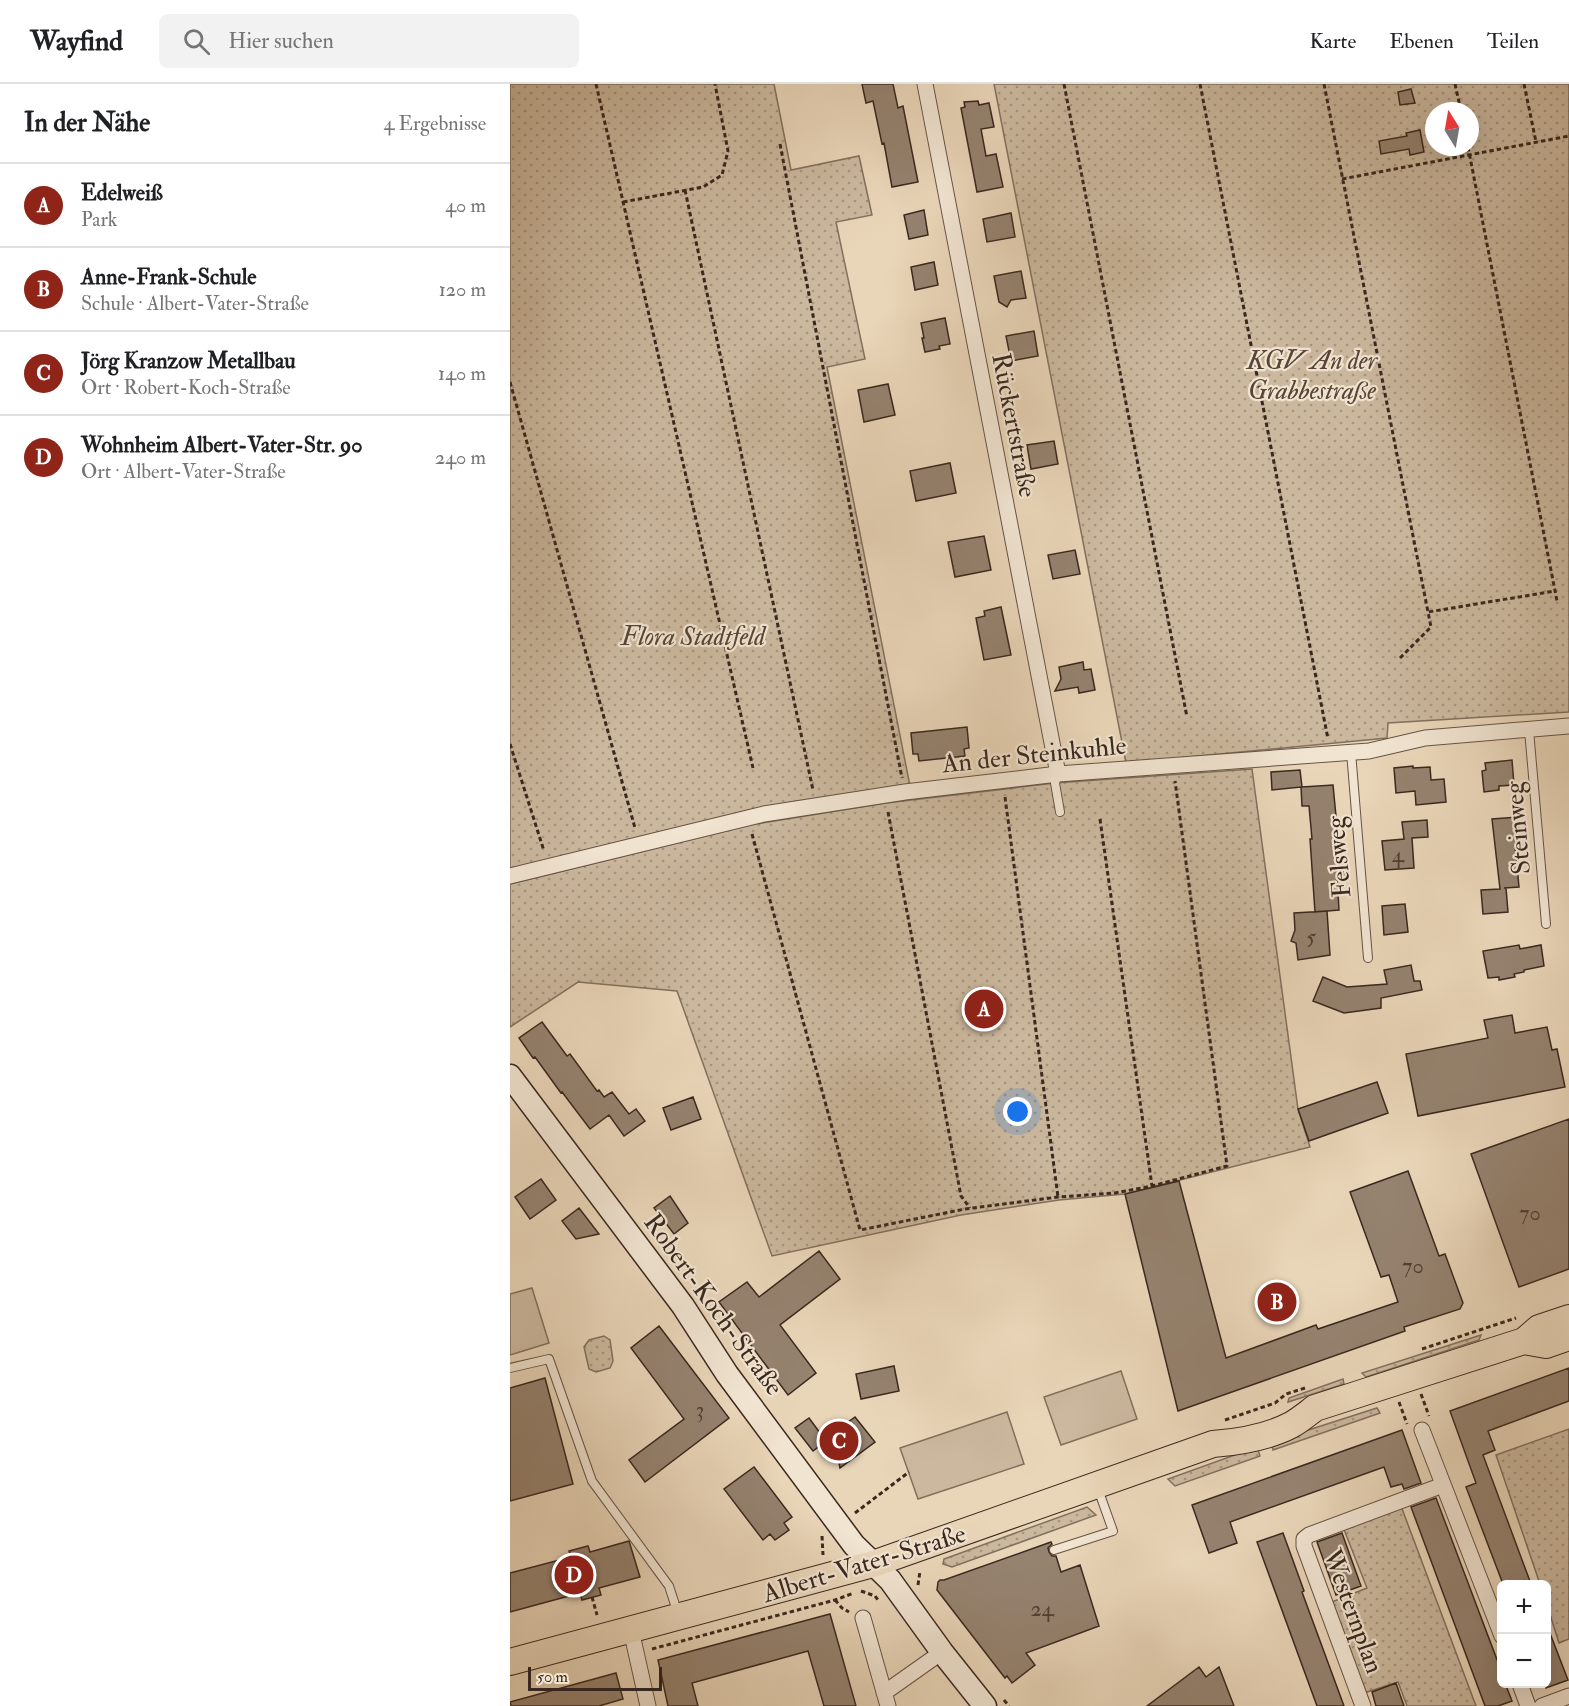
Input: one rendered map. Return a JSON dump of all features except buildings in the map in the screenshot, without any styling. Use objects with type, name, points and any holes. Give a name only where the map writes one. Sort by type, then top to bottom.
[{"type":"main road","name":"Albert-Vater-Straße","points":[[510,1662],[873,1564],[1213,1444],[1235,1427],[1245,1423],[1292,1407],[1315,1408],[1524,1341],[1539,1328],[1569,1318]]},
{"type":"main road","name":"Albert-Vater-Straße","points":[[1524,1341],[1546,1345],[1569,1337]]},
{"type":"street","name":"Rückertstraße","points":[[925,84],[1058,774]]},
{"type":"street","name":"An der Steinkuhle","points":[[510,876],[764,814],[905,792],[1058,774],[1375,750],[1425,738],[1569,726]]},
{"type":"street","name":"Robert-Koch-Straße","points":[[510,1076],[683,1306],[727,1374],[854,1545],[890,1580],[942,1652],[985,1706]]},
{"type":"street","points":[[1422,1430],[1501,1634]]},
{"type":"street","name":"Westernplan","points":[[1363,1706],[1304,1546],[1304,1539],[1308,1535],[1443,1485]]},
{"type":"street","points":[[863,1618],[886,1699],[942,1652]]},
{"type":"street","points":[[631,1630],[648,1706]]},
{"type":"street","points":[[1522,1688],[1528,1706]]},
{"type":"street","points":[[1542,1706],[1569,1696]]},
{"type":"lane","name":"Steinweg","points":[[1529,730],[1546,924]]},
{"type":"lane","name":"Felsweg","points":[[1351,752],[1368,958]]},
{"type":"lane","points":[[1058,774],[1055,783],[1060,812]]},
{"type":"lane","points":[[510,1368],[549,1359],[592,1481],[669,1586],[679,1617]]},
{"type":"lane","points":[[1054,1550],[1113,1531],[1096,1485]]},
{"type":"path","points":[[596,84],[753,768]]},
{"type":"path","points":[[622,202],[703,187],[722,175],[728,151],[715,84]]},
{"type":"path","points":[[1064,84],[1187,717]]},
{"type":"path","points":[[1200,84],[1330,754]]},
{"type":"path","points":[[1324,84],[1431,627],[1401,658]]},
{"type":"path","points":[[1455,84],[1459,102]]},
{"type":"path","points":[[1524,84],[1536,142]]},
{"type":"path","points":[[1479,153],[1569,136]]},
{"type":"path","points":[[780,144],[905,792]]},
{"type":"path","points":[[1342,179],[1464,156]]},
{"type":"path","points":[[1469,156],[1557,601]]},
{"type":"path","points":[[685,190],[816,805]]},
{"type":"path","points":[[510,382],[639,844]]},
{"type":"path","points":[[1428,612],[1555,591]]},
{"type":"path","points":[[510,744],[549,866]]},
{"type":"path","points":[[750,825],[860,1230],[970,1208],[1058,1197],[1115,1193],[1152,1186],[1227,1166],[1174,774]]},
{"type":"path","points":[[1004,788],[1058,1197]]},
{"type":"path","points":[[886,803],[961,1196],[970,1208]]},
{"type":"path","points":[[1100,819],[1152,1186]]},
{"type":"path","points":[[855,1513],[909,1472]]},
{"type":"path","points":[[919,1590],[922,1568]]},
{"type":"path","name":"Albert-Vater-Straße","points":[[647,1650],[861,1591],[875,1596],[878,1601]]},
{"type":"path","points":[[592,1598],[597,1616]]},
{"type":"green space","name":"Flora Stadtfeld","points":[[510,84],[774,84],[791,170],[859,156],[872,215],[836,222],[865,359],[827,367],[910,786],[510,871]]},
{"type":"green space","name":"KGV An der Grabbestraße","points":[[994,84],[1569,84],[1569,712],[1388,723],[1387,738],[1126,763]]},
{"type":"green space","points":[[1252,769],[1298,1109],[1310,1147],[1125,1194],[1059,1200],[961,1215],[772,1256],[677,991],[578,982],[510,1027],[510,884],[750,825],[886,803],[1055,783]]},
{"type":"green space","points":[[532,1288],[549,1343],[510,1355],[510,1294]]},
{"type":"green space","points":[[1481,1335],[1479,1340],[1366,1377],[1362,1373]]},
{"type":"green space","points":[[604,1336],[610,1340],[613,1361],[610,1368],[596,1372],[589,1369],[584,1347],[589,1340]]},
{"type":"green space","points":[[1121,1371],[1137,1419],[1061,1445],[1044,1397]]},
{"type":"green space","points":[[1343,1379],[1344,1384],[1288,1402],[1289,1398]]},
{"type":"green space","points":[[1377,1408],[1380,1413],[1273,1450],[1271,1442]]},
{"type":"green space","points":[[1007,1412],[1024,1464],[918,1499],[900,1448]]},
{"type":"green space","points":[[1569,1429],[1569,1639],[1559,1643],[1551,1618],[1551,1580],[1539,1580],[1496,1455]]},
{"type":"green space","points":[[1257,1447],[1260,1456],[1175,1486],[1168,1479]]},
{"type":"green space","points":[[1401,1506],[1476,1706],[1407,1706],[1398,1682],[1364,1693],[1332,1602],[1367,1588],[1343,1527]]},
{"type":"green space","points":[[1087,1507],[1096,1515],[952,1567],[943,1564],[944,1559]]},
{"type":"place","name":"Edelweiß","points":[[984,1009]]},
{"type":"place","name":"Anne-Frank-Schule","points":[[1277,1302]]},
{"type":"place","name":"Jörg Kranzow Metallbau","points":[[839,1441]]},
{"type":"place","name":"Wohnheim Albert-Vater-Str. 90","points":[[574,1575]]}]
